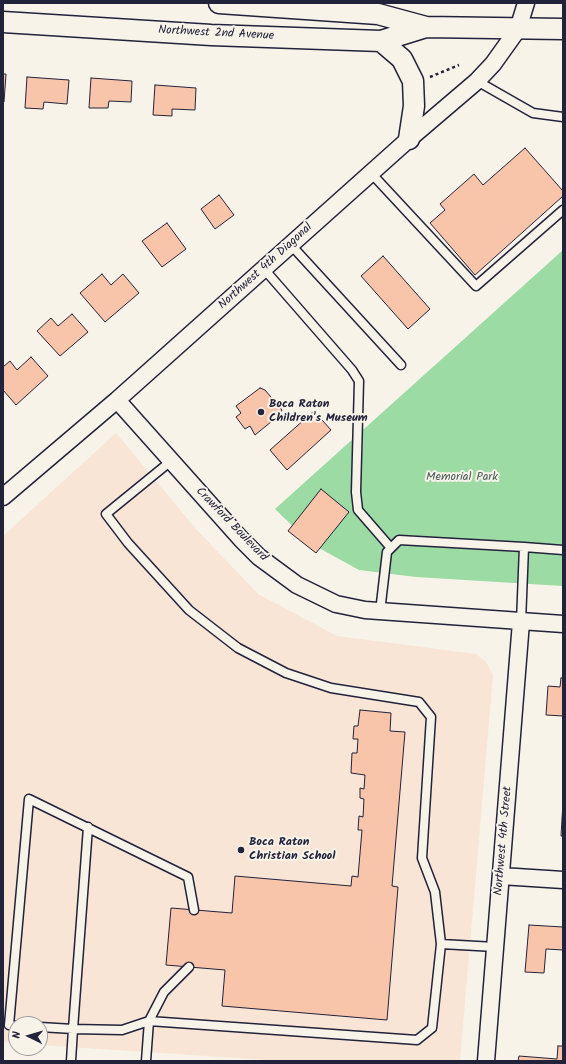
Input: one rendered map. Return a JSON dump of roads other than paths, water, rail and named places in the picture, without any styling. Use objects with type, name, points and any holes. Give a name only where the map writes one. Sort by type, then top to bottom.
[{"type":"street","name":"Northwest 2nd Avenue","points":[[220,3],[378,14],[426,27],[563,29]]},
{"type":"street","points":[[518,28],[526,3]]},
{"type":"street","name":"Northwest 2nd Avenue","points":[[3,22],[211,35],[381,41],[426,27]]},
{"type":"street","name":"Northwest 4th Diagonal","points":[[3,497],[118,400],[409,139],[476,81],[493,64],[518,28]]},
{"type":"street","points":[[381,41],[402,59],[413,81],[414,106],[409,139]]},
{"type":"street","name":"Crawford Boulevard","points":[[118,400],[171,461],[259,557],[297,585],[336,604],[380,612],[563,624]]},
{"type":"street","name":"Northwest 4th Street","points":[[486,1061],[521,622]]},
{"type":"street","points":[[501,876],[563,880]]},
{"type":"lane","points":[[476,81],[533,113],[563,117]]},
{"type":"lane","points":[[371,173],[476,286],[563,210]]},
{"type":"lane","points":[[291,245],[401,365]]},
{"type":"lane","points":[[264,269],[352,370],[359,381],[356,492],[358,510],[391,548]]},
{"type":"lane","points":[[48,1027],[122,1030],[149,1021],[417,1040],[432,1028],[442,944],[435,892],[422,858],[430,718],[419,702],[331,688],[286,673],[238,648],[189,610],[128,543],[106,514],[171,461]]},
{"type":"lane","points":[[380,612],[387,552],[399,540],[563,550]]},
{"type":"lane","points":[[521,622],[524,547]]},
{"type":"lane","points":[[10,1016],[29,799],[188,877],[194,910]]},
{"type":"lane","points":[[71,1061],[88,827]]},
{"type":"lane","points":[[442,944],[495,947]]},
{"type":"lane","points":[[146,1061],[149,1021],[164,992],[189,967]]},
{"type":"place","name":"Boca Raton Children's Museum","points":[[261,412]]},
{"type":"place","name":"Boca Raton Christian School","points":[[241,850]]},
{"type":"park label","name":"Memorial Park","points":[[462,478]]}]
